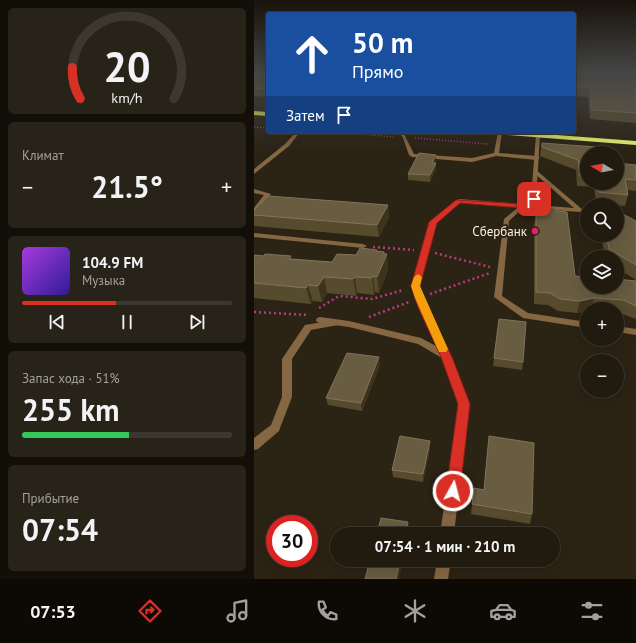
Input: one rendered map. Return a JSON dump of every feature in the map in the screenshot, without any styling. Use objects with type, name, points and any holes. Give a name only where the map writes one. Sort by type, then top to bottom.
[{"type":"main road","points":[[254,113],[266,114]]},
{"type":"main road","points":[[519,134],[636,143]]},
{"type":"street","points":[[254,172],[287,145],[296,134]]},
{"type":"street","points":[[403,134],[406,138],[412,155],[472,160],[496,154],[537,158]]},
{"type":"street","points":[[496,154],[500,134]]},
{"type":"street","points":[[538,136],[534,199],[522,206],[506,220],[498,297],[526,316],[580,324]]},
{"type":"street","points":[[448,527],[464,404],[446,357],[415,286],[433,222],[458,201],[580,210],[536,172]]},
{"type":"street","points":[[254,191],[268,194],[254,212]]},
{"type":"street","points":[[254,235],[363,246]]},
{"type":"street","points":[[320,320],[349,324],[421,341],[446,357]]},
{"type":"street","points":[[254,445],[275,428],[287,397],[287,359],[308,327],[335,323]]},
{"type":"street","points":[[624,330],[636,332]]},
{"type":"street","points":[[441,579],[443,567]]},
{"type":"path","points":[[254,127],[266,128]]},
{"type":"path","points":[[359,134],[498,144]]},
{"type":"path","points":[[363,246],[425,251],[501,269]]},
{"type":"path","points":[[349,324],[501,269]]},
{"type":"path","points":[[308,314],[339,296],[372,299],[415,286]]},
{"type":"path","points":[[254,312],[308,314],[320,320]]},
{"type":"building","points":[[591,98],[636,98],[636,113],[592,110]]},
{"type":"building","points":[[542,143],[583,146],[580,146],[580,176],[578,160],[542,147]]},
{"type":"building","points":[[419,153],[436,155],[432,163],[436,163],[430,175],[408,174]]},
{"type":"building","points":[[624,164],[636,165],[636,180],[625,179],[628,195],[598,192],[598,190],[624,190]]},
{"type":"building","points":[[268,196],[388,205],[377,225],[254,215],[254,210]]},
{"type":"building","points":[[544,207],[556,208],[556,211],[567,212],[575,276],[580,276],[580,294],[624,294],[624,280],[636,281],[636,306],[623,300],[594,298],[580,301],[560,299],[550,293],[536,292],[536,215]]},
{"type":"building","points":[[624,215],[636,221],[636,265],[624,258],[624,250],[609,249],[608,242],[624,242]]},
{"type":"building","points":[[360,248],[377,250],[376,251],[387,254],[377,277],[355,277],[353,279],[324,277],[318,286],[308,285],[306,288],[254,283],[254,255],[264,256],[265,254],[291,256],[289,259],[332,262],[337,254],[356,255]]},
{"type":"building","points":[[499,319],[526,322],[523,362],[494,358]]},
{"type":"building","points":[[347,353],[379,357],[361,403],[326,398]]},
{"type":"building","points":[[400,436],[430,441],[423,474],[392,470]]},
{"type":"building","points":[[489,436],[534,443],[532,514],[472,504],[474,488],[484,490]]},
{"type":"building","points":[[381,518],[408,522],[407,527],[379,527]]},
{"type":"building","points":[[368,567],[399,567],[396,579],[365,579]]},
{"type":"slow traffic","points":[[418,277],[415,286],[422,307],[443,349]]},
{"type":"place","name":"Сбербанк","points":[[535,231]]},
{"type":"route","points":[[453,491],[464,404],[446,357],[422,307],[415,286],[433,222],[458,201],[522,206],[534,199]]}]
